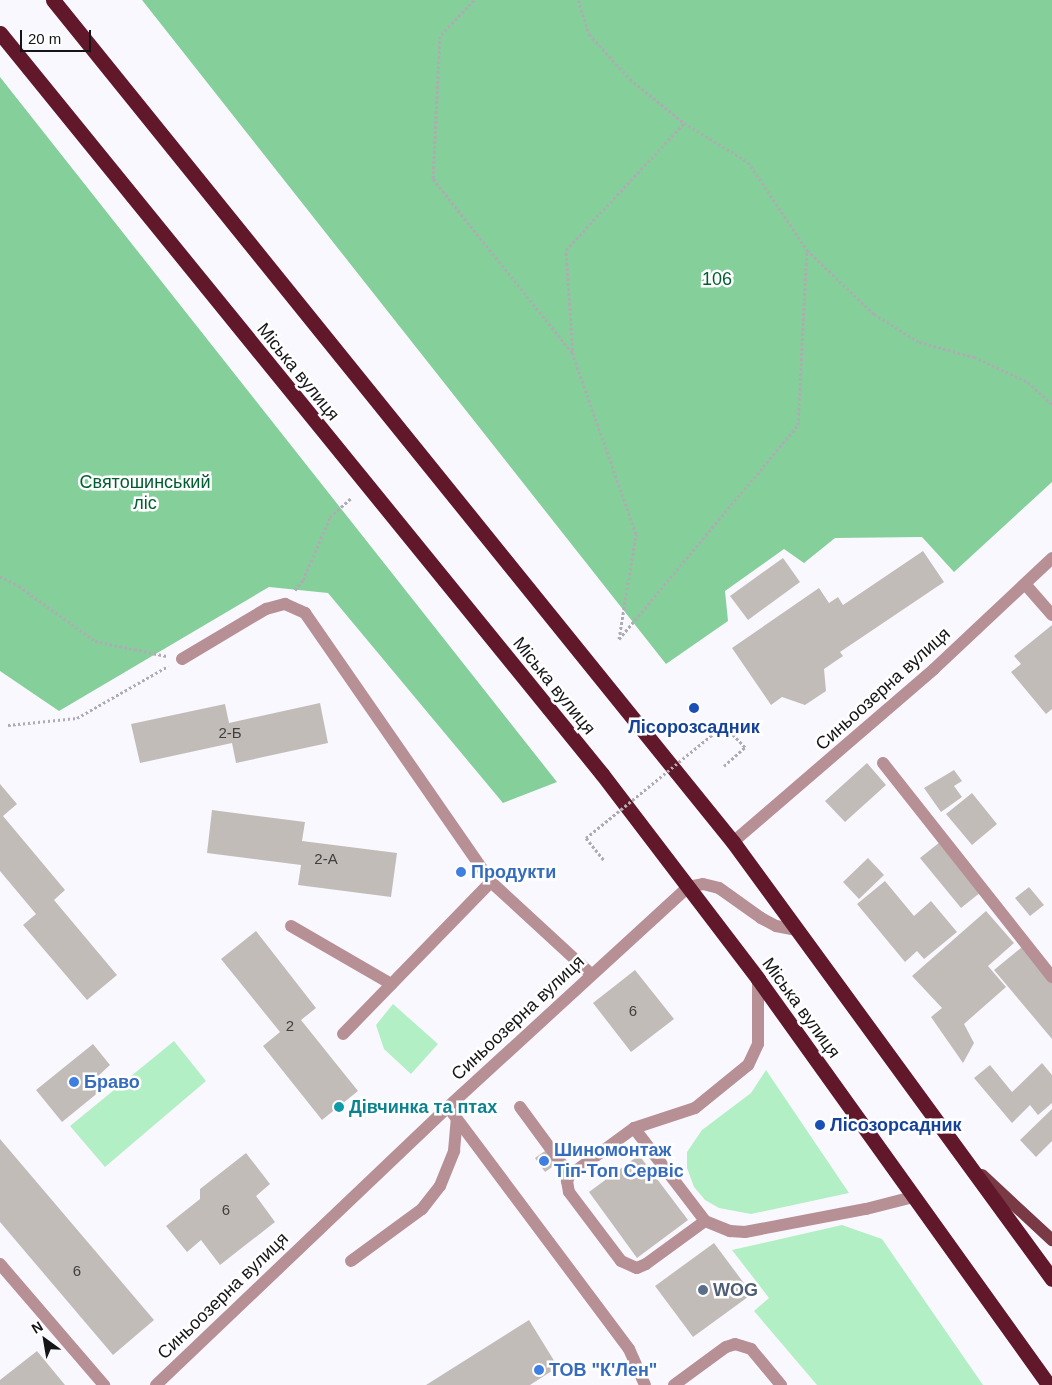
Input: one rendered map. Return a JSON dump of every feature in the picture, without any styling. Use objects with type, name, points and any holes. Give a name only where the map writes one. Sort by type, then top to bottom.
[{"type":"highway","points":[[54,0],[732,842],[1052,1279]]},
{"type":"highway","name":"Міська вулиця","points":[[0,33],[596,767],[758,979],[1049,1385]]},
{"type":"main road","points":[[963,1157],[1052,1240]]},
{"type":"street","name":"Синьоозерна вулиця","points":[[732,842],[934,669],[1052,558]]},
{"type":"street","points":[[1025,584],[1052,615]]},
{"type":"street","points":[[182,659],[266,610],[285,604],[305,613],[491,882],[591,974]]},
{"type":"street","points":[[883,764],[1052,977]]},
{"type":"street","points":[[343,1034],[491,882]]},
{"type":"street","points":[[688,887],[703,884],[719,888],[761,918],[776,926],[796,930]]},
{"type":"street","name":"Синьоозерна вулиця","points":[[156,1385],[448,1107],[688,887]]},
{"type":"street","points":[[290,926],[392,984]]},
{"type":"street","points":[[706,1221],[646,1264],[628,1266],[621,1261],[569,1192],[567,1180],[570,1175],[634,1128],[695,1108],[748,1065],[758,1044],[758,979]]},
{"type":"street","points":[[448,1107],[629,1349],[645,1385]]},
{"type":"street","points":[[520,1107],[570,1175]]},
{"type":"street","points":[[351,1261],[422,1209],[440,1186],[454,1151],[457,1119]]},
{"type":"street","points":[[634,1128],[706,1221],[723,1230],[746,1232],[913,1197]]},
{"type":"street","points":[[0,1264],[104,1385]]},
{"type":"street","points":[[674,1385],[726,1347],[735,1344],[751,1349],[780,1385]]},
{"type":"path","points":[[474,0],[440,36],[433,180],[573,355]]},
{"type":"path","points":[[578,0],[589,34],[630,78],[684,123],[748,162],[807,250],[874,314],[919,342],[974,357],[1028,382],[1052,404]]},
{"type":"path","points":[[684,123],[566,250],[573,355],[636,534],[619,639],[798,425],[807,250]]},
{"type":"path","points":[[285,604],[303,580],[330,517],[350,498]]},
{"type":"path","points":[[0,576],[19,586],[95,641],[182,659]]},
{"type":"path","points":[[8,725],[77,718],[182,659]]},
{"type":"path","points":[[604,860],[586,838],[724,725],[745,747],[724,766]]},
{"type":"green space","name":"106","points":[[142,0],[1052,0],[1052,482],[954,572],[922,537],[835,538],[804,563],[784,549],[725,591],[728,621],[666,664]]},
{"type":"green space","name":"Святошинський ліс","points":[[0,77],[557,782],[503,803],[328,593],[269,587],[59,711],[0,671]]},
{"type":"green space","points":[[393,1004],[438,1044],[411,1074],[384,1049],[376,1025]]},
{"type":"green space","points":[[174,1041],[206,1081],[105,1167],[70,1126]]},
{"type":"green space","points":[[766,1070],[849,1193],[751,1214],[719,1208],[705,1200],[694,1187],[687,1168],[687,1152],[702,1130],[751,1093]]},
{"type":"green space","points":[[842,1225],[882,1239],[983,1385],[817,1385],[754,1311],[769,1298],[732,1250]]},
{"type":"building","points":[[923,551],[944,582],[840,652],[843,656],[824,669],[826,691],[805,705],[782,697],[771,705],[732,648],[819,588],[829,603],[838,597],[843,605]]},
{"type":"building","points":[[783,558],[800,582],[748,620],[730,596]]},
{"type":"building","points":[[1052,625],[1052,709],[1046,714],[1011,672],[1021,664],[1014,656]]},
{"type":"building","points":[[320,703],[328,743],[236,763],[232,743],[140,763],[131,724],[225,704],[229,723]]},
{"type":"building","points":[[867,763],[886,785],[845,822],[825,801]]},
{"type":"building","points":[[954,770],[962,781],[954,786],[962,797],[941,812],[924,788]]},
{"type":"building","points":[[0,784],[17,804],[3,816],[65,890],[54,900],[117,975],[87,1000],[23,925],[36,914],[0,871]]},
{"type":"building","points":[[972,793],[997,824],[972,845],[946,814]]},
{"type":"building","points":[[212,810],[305,822],[302,841],[397,853],[391,897],[298,885],[301,865],[207,853]]},
{"type":"building","points":[[940,842],[981,892],[961,908],[920,858]]},
{"type":"building","points":[[868,858],[884,875],[859,899],[843,882]]},
{"type":"building","points":[[885,881],[914,916],[931,901],[957,932],[924,959],[917,951],[905,962],[857,904]]},
{"type":"building","points":[[1029,887],[1044,905],[1030,916],[1015,898]]},
{"type":"building","points":[[986,911],[1014,943],[988,966],[1006,987],[964,1024],[974,1043],[963,1063],[931,1017],[942,1008],[912,976]]},
{"type":"building","points":[[256,931],[316,1008],[301,1020],[358,1091],[322,1120],[263,1046],[280,1032],[221,959]]},
{"type":"building","points":[[1022,947],[1052,982],[1052,1039],[994,970]]},
{"type":"building","points":[[635,970],[674,1019],[631,1052],[593,1003]]},
{"type":"building","name":"Браво","points":[[93,1044],[110,1065],[97,1077],[105,1087],[62,1122],[36,1090]]},
{"type":"building","points":[[1042,1063],[1052,1075],[1052,1103],[1038,1115],[1030,1105],[1012,1123],[974,1078],[990,1065],[1012,1092]]},
{"type":"building","points":[[1052,1109],[1052,1141],[1036,1157],[1020,1140]]},
{"type":"building","points":[[0,1139],[154,1320],[113,1355],[0,1222]]},
{"type":"building","points":[[545,1151],[555,1165],[545,1172],[535,1158]]},
{"type":"building","points":[[246,1153],[270,1184],[256,1196],[275,1222],[220,1265],[201,1240],[187,1252],[166,1226],[200,1199],[200,1189]]},
{"type":"building","points":[[639,1155],[688,1220],[637,1258],[589,1192]]},
{"type":"building","name":"WOG","points":[[714,1243],[752,1294],[693,1337],[655,1286]]},
{"type":"building","points":[[529,1320],[558,1367],[530,1385],[426,1385]]},
{"type":"building","points":[[37,1351],[65,1385],[0,1385],[0,1380]]},
{"type":"place","name":"Лісорозсадник","points":[[694,708]]},
{"type":"place","name":"Продукти","points":[[461,872]]},
{"type":"place","name":"Браво","points":[[74,1082]]},
{"type":"place","name":"Дівчинка та птах","points":[[339,1107]]},
{"type":"place","name":"Лісозорсадник","points":[[820,1125]]},
{"type":"place","name":"Шиномонтаж Тіп-Топ Сервіс","points":[[544,1161]]},
{"type":"place","name":"WOG","points":[[703,1290]]},
{"type":"place","name":"ТОВ \"К'Лен\"","points":[[539,1370]]}]
